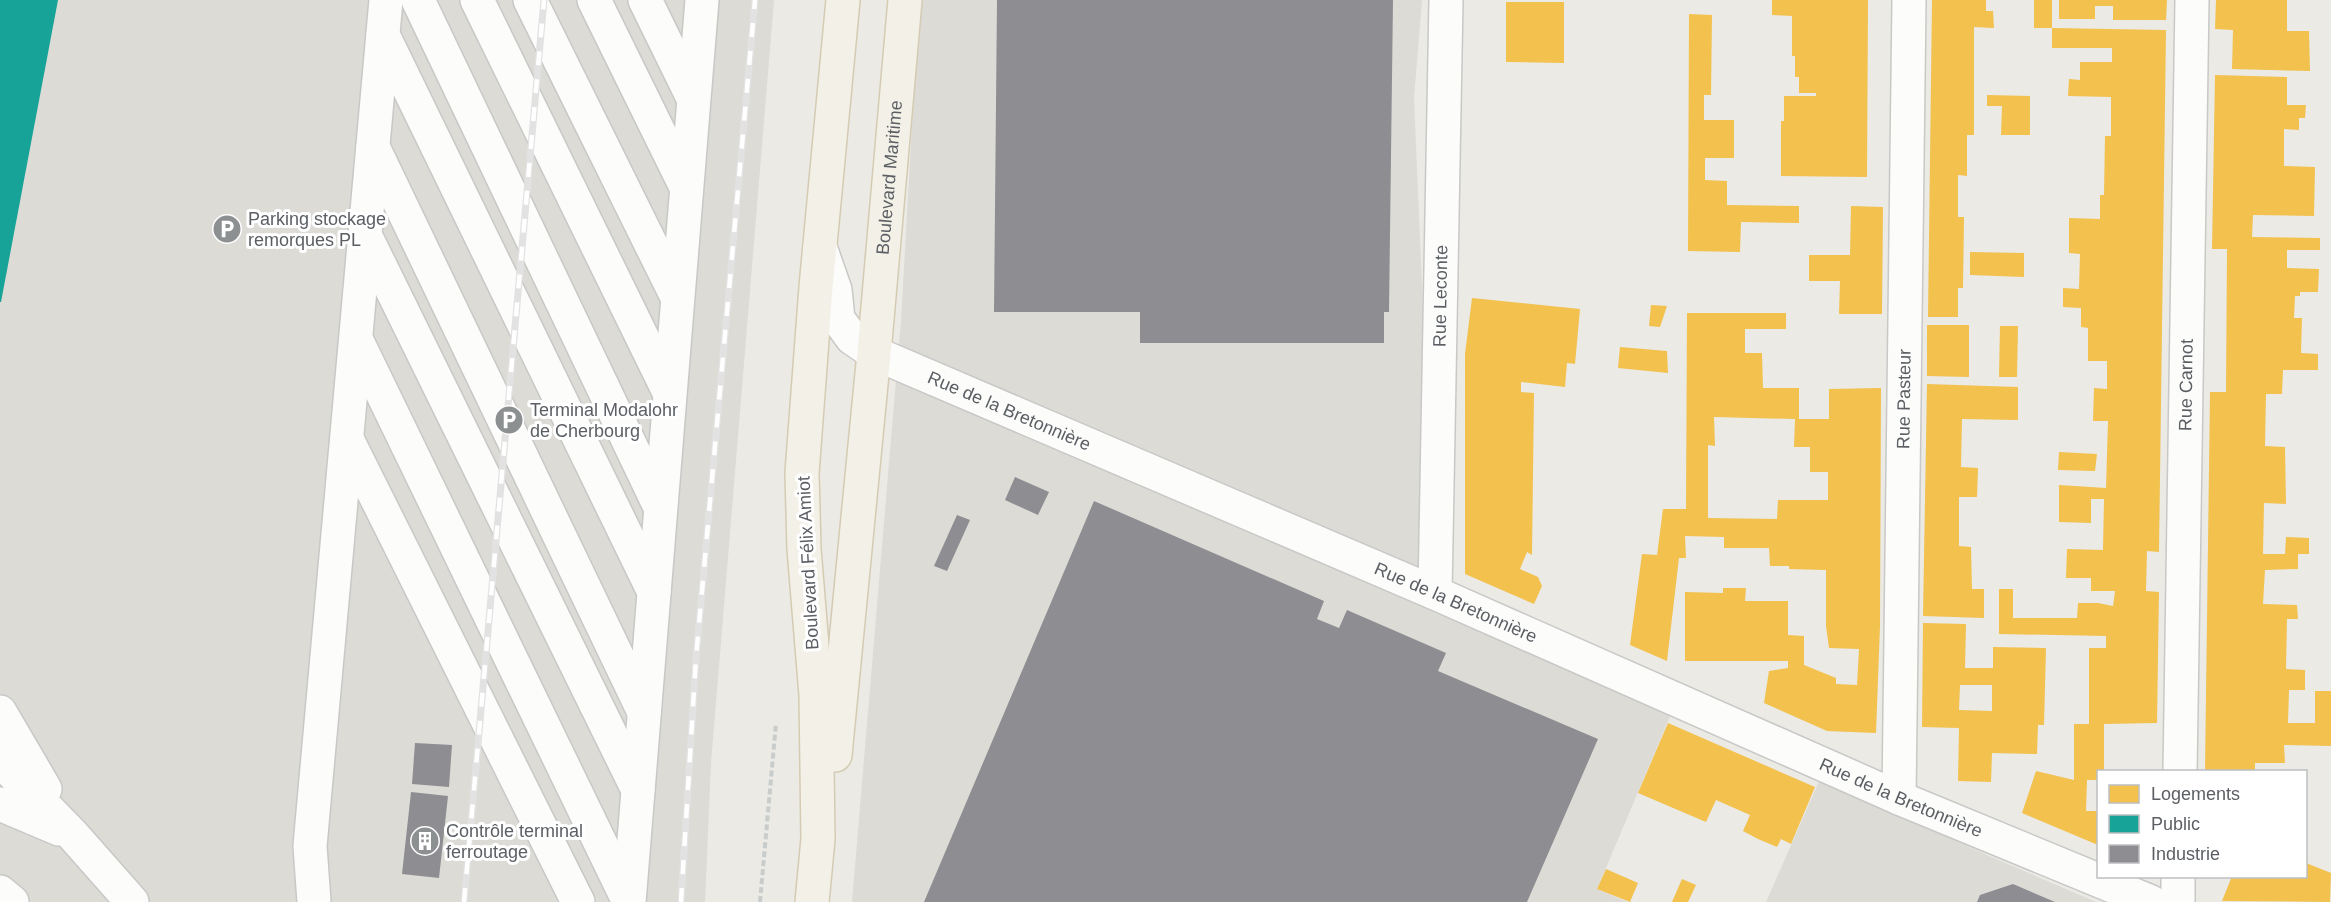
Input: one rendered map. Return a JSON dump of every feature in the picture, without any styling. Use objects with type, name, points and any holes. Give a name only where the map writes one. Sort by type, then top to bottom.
[{"type":"main road","points":[[820,247],[843,0]]},
{"type":"main road","name":"Boulevard Maritime","points":[[874,353],[905,0]]},
{"type":"main road","name":"Boulevard Félix Amiot","points":[[812,902],[818,839],[816,695],[804,549],[802,473],[820,247]]},
{"type":"main road","name":"Boulevard Félix Amiot","points":[[818,839],[834,762],[874,353]]},
{"type":"street","points":[[314,902],[310,846],[386,0]]},
{"type":"street","points":[[417,0],[661,509]]},
{"type":"street","points":[[477,0],[670,393]]},
{"type":"street","points":[[530,0],[678,298]]},
{"type":"street","points":[[594,0],[686,189]]},
{"type":"street","points":[[645,0],[694,100]]},
{"type":"street","points":[[629,902],[702,0]]},
{"type":"street","name":"Rue Leconte","points":[[1435,593],[1446,0]]},
{"type":"street","name":"Rue Pasteur","points":[[1899,798],[1908,0]]},
{"type":"street","name":"Rue Carnot","points":[[2180,770],[2192,0]]},
{"type":"street","points":[[383,35],[654,593]]},
{"type":"street","points":[[373,147],[645,714]]},
{"type":"street","points":[[365,235],[638,792]]},
{"type":"street","name":"Rue de la Bretonnière","points":[[820,247],[835,290],[838,319],[852,338],[874,353],[1435,593],[1899,798],[2151,902]]},
{"type":"street","points":[[356,339],[629,902]]},
{"type":"street","points":[[347,439],[578,902]]},
{"type":"street","points":[[0,712],[72,834]]},
{"type":"street","points":[[0,730],[72,834]]},
{"type":"street","points":[[0,745],[72,834],[132,902]]},
{"type":"street","points":[[0,760],[72,834]]},
{"type":"street","points":[[0,776],[72,834]]},
{"type":"street","points":[[0,793],[72,834]]},
{"type":"street","points":[[0,804],[72,834]]},
{"type":"street","points":[[0,816],[72,834]]},
{"type":"street","points":[[2178,878],[2178,902]]},
{"type":"street","points":[[0,892],[12,902]]},
{"type":"shaded area","points":[[0,0],[774,0],[711,763],[705,902],[0,902]]},
{"type":"shaded area","points":[[919,0],[1422,0],[1414,98],[1435,593],[1677,700],[1597,889],[1627,902],[852,902],[901,321]]},
{"type":"shaded area","points":[[1820,779],[1987,855],[2096,902],[1766,902]]},
{"type":"building: Logements","points":[[1772,0],[1868,0],[1867,177],[1781,176],[1781,121],[1784,121],[1784,96],[1816,96],[1816,93],[1799,93],[1799,77],[1795,77],[1795,56],[1792,56],[1792,16],[1772,15]]},
{"type":"building: Logements","points":[[1932,0],[1986,0],[1986,11],[1993,11],[1994,28],[1974,27],[1974,135],[1967,135],[1967,176],[1958,175],[1958,217],[1964,217],[1963,288],[1958,288],[1958,317],[1928,317]]},
{"type":"building: Logements","points":[[2034,0],[2052,0],[2052,28],[2034,28]]},
{"type":"building: Logements","points":[[2059,0],[2167,0],[2166,20],[2113,20],[2113,6],[2095,6],[2095,19],[2059,19]]},
{"type":"building: Logements","points":[[2216,0],[2287,0],[2287,31],[2309,31],[2310,71],[2232,69],[2233,30],[2215,29]]},
{"type":"building: Logements","points":[[1506,2],[1564,2],[1564,63],[1506,62]]},
{"type":"building: Logements","points":[[1689,14],[1712,15],[1711,95],[1704,95],[1704,120],[1734,120],[1734,158],[1705,158],[1705,180],[1727,181],[1727,205],[1799,206],[1799,223],[1741,222],[1740,252],[1688,251]]},
{"type":"building: Logements","points":[[2052,28],[2166,30],[2159,552],[2147,551],[2146,591],[2159,592],[2157,723],[2104,724],[2104,770],[2097,770],[2097,780],[2087,780],[2086,811],[2097,811],[2097,845],[2022,813],[2036,771],[2074,780],[2074,724],[2089,724],[2089,648],[2106,648],[2106,636],[1999,634],[1999,589],[2013,589],[2013,618],[2077,618],[2078,603],[2113,606],[2115,591],[2091,591],[2091,578],[2066,578],[2067,549],[2103,550],[2104,499],[2091,499],[2091,523],[2059,522],[2059,485],[2106,488],[2108,421],[2093,421],[2094,388],[2107,389],[2107,361],[2088,361],[2088,328],[2081,327],[2081,308],[2063,307],[2063,288],[2079,289],[2080,254],[2069,253],[2069,218],[2100,219],[2100,195],[2104,195],[2105,136],[2111,136],[2111,97],[2068,96],[2069,79],[2080,80],[2080,62],[2112,62],[2112,48],[2052,48]]},
{"type":"building: Logements","points":[[2215,75],[2287,77],[2287,105],[2306,105],[2305,118],[2299,118],[2299,130],[2284,129],[2284,166],[2315,167],[2314,216],[2253,215],[2252,237],[2320,238],[2320,250],[2287,250],[2287,268],[2319,269],[2318,292],[2300,292],[2300,296],[2295,296],[2294,318],[2302,318],[2301,353],[2318,354],[2318,370],[2283,370],[2282,394],[2266,394],[2265,446],[2285,447],[2286,504],[2264,503],[2263,554],[2285,554],[2286,537],[2309,538],[2309,554],[2298,554],[2298,569],[2265,570],[2263,604],[2297,605],[2298,619],[2287,619],[2286,669],[2305,670],[2305,690],[2289,690],[2288,723],[2315,723],[2315,691],[2331,691],[2331,746],[2284,745],[2285,763],[2255,763],[2255,770],[2205,770],[2210,392],[2226,392],[2227,249],[2212,249]]},
{"type":"building: Logements","points":[[1987,95],[2030,96],[2030,135],[2001,135],[2002,106],[1987,106]]},
{"type":"building: Logements","points":[[1851,206],[1883,207],[1882,314],[1839,314],[1840,281],[1809,281],[1809,255],[1850,255]]},
{"type":"building: Logements","points":[[1970,252],[2024,253],[2024,277],[1970,275]]},
{"type":"building: Logements","points":[[1472,298],[1580,309],[1575,364],[1567,363],[1565,387],[1521,382],[1521,392],[1534,393],[1532,555],[1527,552],[1520,569],[1538,577],[1542,586],[1534,604],[1465,574],[1465,354]]},
{"type":"building: Logements","points":[[1651,305],[1667,306],[1660,327],[1649,326]]},
{"type":"building: Logements","points":[[1687,313],[1786,313],[1786,329],[1745,329],[1745,353],[1762,353],[1763,388],[1799,388],[1799,419],[1829,419],[1829,389],[1881,388],[1880,626],[1876,733],[1827,731],[1764,703],[1769,671],[1788,668],[1788,661],[1685,661],[1685,592],[1723,593],[1723,588],[1746,588],[1745,601],[1788,601],[1788,635],[1804,636],[1804,665],[1836,678],[1836,684],[1857,685],[1859,649],[1829,648],[1826,626],[1826,570],[1770,566],[1769,548],[1724,548],[1724,537],[1685,536],[1686,558],[1679,558],[1667,661],[1630,645],[1642,554],[1657,555],[1663,509],[1686,509]],"holes":[[[1714,417],[1795,419],[1794,447],[1810,447],[1810,472],[1828,472],[1828,500],[1778,500],[1777,519],[1708,518],[1708,445],[1715,446]]]},
{"type":"building: Logements","points":[[1927,325],[1969,325],[1969,377],[1927,376]]},
{"type":"building: Logements","points":[[2000,326],[2018,326],[2017,377],[1999,377]]},
{"type":"building: Logements","points":[[1620,347],[1667,351],[1668,373],[1618,368]]},
{"type":"building: Logements","points":[[1927,384],[2018,387],[2018,420],[1962,419],[1961,467],[1978,468],[1977,497],[1959,497],[1959,546],[1971,547],[1972,589],[1984,589],[1984,618],[1923,616]]},
{"type":"building: Logements","points":[[2059,452],[2097,454],[2095,471],[2058,470]]},
{"type":"building: Logements","points":[[1923,623],[1966,624],[1965,668],[1993,668],[1993,647],[2046,648],[2044,725],[2038,725],[2037,754],[1992,753],[1991,782],[1958,781],[1959,728],[1922,727]],"holes":[[[1960,685],[1992,685],[1992,711],[1959,710]]]},
{"type":"building: Logements","points":[[1668,723],[1815,787],[1791,844],[1781,839],[1777,847],[1743,831],[1750,815],[1716,800],[1706,822],[1638,793]]},
{"type":"building: Logements","points":[[2307,863],[2331,873],[2330,902],[2222,901],[2231,878],[2307,878]]},
{"type":"building: Logements","points":[[1606,869],[1638,883],[1630,902],[1597,889]]},
{"type":"building: Logements","points":[[1682,879],[1696,885],[1688,902],[1672,902]]},
{"type":"building: Public","points":[[0,0],[58,0],[1,302],[0,302]]},
{"type":"building: Industrie","points":[[997,0],[1393,0],[1389,312],[1384,312],[1384,343],[1140,343],[1140,312],[994,312]]},
{"type":"building: Industrie","points":[[1015,477],[1049,492],[1038,515],[1005,500]]},
{"type":"building: Industrie","points":[[1094,501],[1324,601],[1317,619],[1339,628],[1347,610],[1446,653],[1438,671],[1598,739],[1527,902],[924,902]]},
{"type":"building: Industrie","points":[[957,515],[970,520],[947,571],[934,566]]},
{"type":"building: Industrie","points":[[415,743],[452,745],[449,787],[412,784]]},
{"type":"building: Industrie","name":"Contrôle terminal ferroutage","points":[[411,792],[448,796],[439,878],[402,874]]},
{"type":"building: Industrie","points":[[2013,884],[2055,902],[1977,902],[1980,895]]},
{"type":"railway","points":[[464,902],[544,0]]},
{"type":"railway","points":[[681,902],[696,658],[755,0]]},
{"type":"place","name":"Parking stockage remorques PL","points":[[227,229]]},
{"type":"place","name":"Terminal Modalohr de Cherbourg","points":[[509,420]]},
{"type":"place","name":"Contrôle terminal ferroutage","points":[[425,841]]}]
